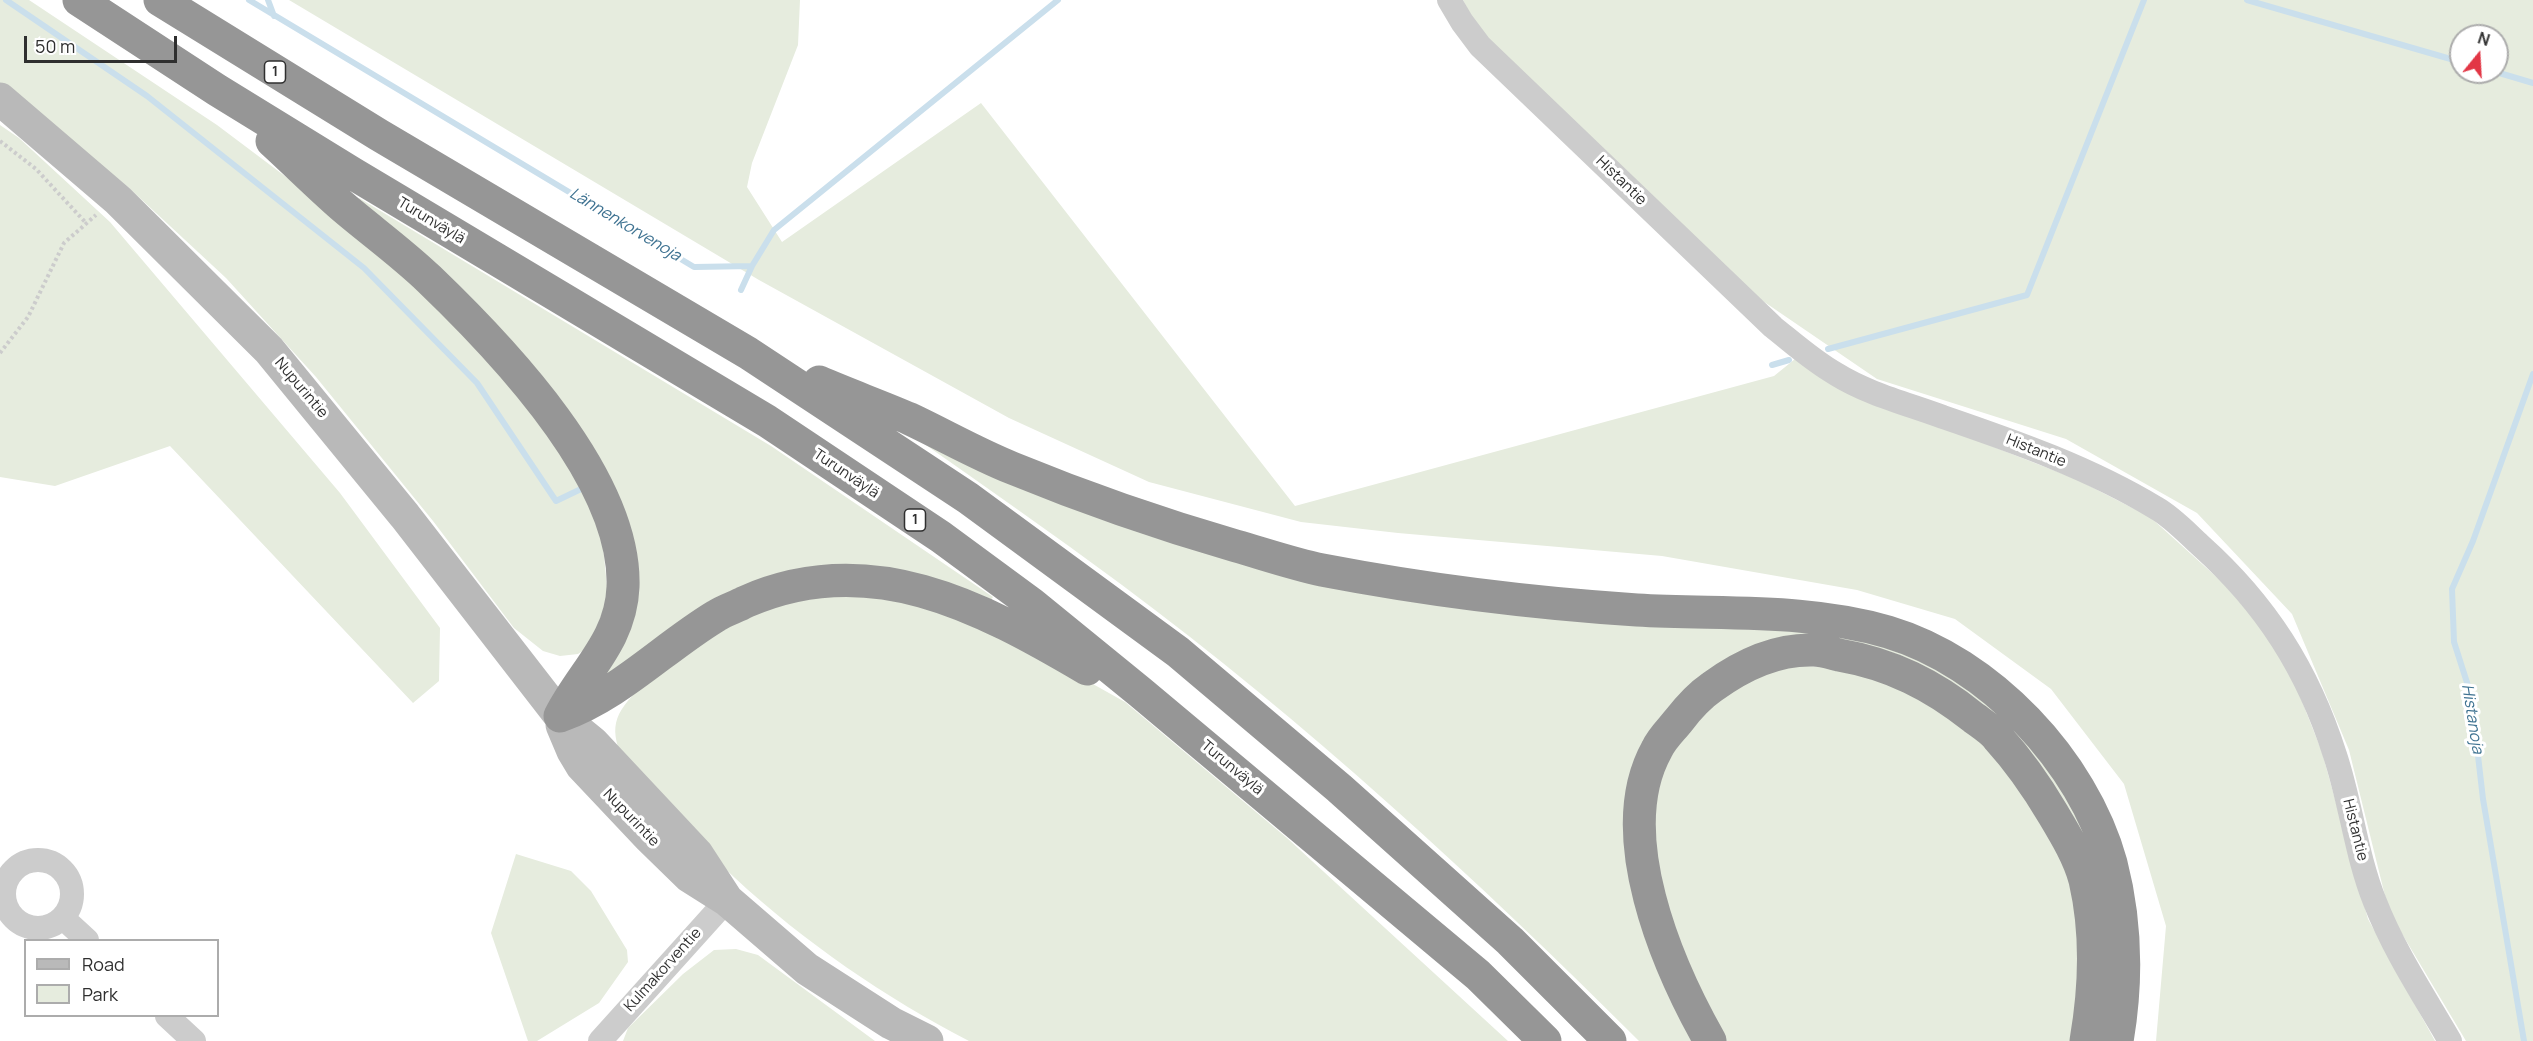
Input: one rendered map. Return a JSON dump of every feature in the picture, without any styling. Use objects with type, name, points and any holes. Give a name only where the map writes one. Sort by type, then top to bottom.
[{"type":"highway","name":"Turunväylä","points":[[79,0],[217,90],[767,421],[940,537],[1032,604],[1140,692],[1478,975],[1545,1041]]},
{"type":"highway","name":"1","points":[[160,0],[389,142],[748,353],[968,498],[1178,652],[1340,788],[1510,941],[1610,1041]]},
{"type":"highway","points":[[217,90],[340,205],[436,286],[501,353],[542,402],[577,452],[593,481],[615,531],[620,551],[623,588],[616,622],[603,652],[584,676],[560,716]]},
{"type":"highway","points":[[748,353],[906,417],[1011,468],[1174,528],[1318,569],[1488,597],[1637,610],[1818,617],[1889,632],[1943,655],[1985,681],[2030,724],[2063,766],[2090,809],[2110,862],[2122,927],[2123,1004],[2117,1041]]},
{"type":"highway","points":[[560,716],[599,699],[718,615],[774,590],[821,580],[864,579],[919,591],[974,608],[1034,638],[1096,675],[1140,692]]},
{"type":"highway","points":[[1710,1041],[1666,950],[1648,898],[1640,847],[1641,809],[1646,775],[1657,748],[1698,697],[1730,674],[1772,654],[1814,650],[1863,659],[1906,673],[1950,698],[1997,736],[2038,789],[2066,835],[2084,879],[2093,939],[2092,1008],[2086,1041]]},
{"type":"main road","name":"Nupurintie","points":[[0,99],[118,200],[269,350],[405,516],[560,716],[573,751],[582,766],[610,798],[689,876],[727,900],[807,969],[891,1023],[927,1041]]},
{"type":"street","name":"Histantie","points":[[1449,0],[1480,46],[1773,327],[1836,375],[1877,393],[1993,434],[2097,476],[2159,509],[2232,574],[2267,616],[2299,666],[2336,756],[2374,901],[2389,934],[2450,1041]]},
{"type":"street","points":[[46,860],[57,864],[65,872],[71,882],[73,893],[72,904],[63,918],[48,927],[37,929],[25,926],[8,929],[8,911],[4,900],[7,862],[24,863],[46,860]]},
{"type":"street","name":"Kulmakorventie","points":[[600,1041],[727,900]]},
{"type":"street","points":[[63,918],[86,939]]},
{"type":"street","points":[[168,1017],[194,1041]]},
{"type":"path","points":[[0,141],[36,169],[86,223]]},
{"type":"path","points":[[0,353],[28,317],[64,243],[86,223],[118,200]]},
{"type":"green space","points":[[0,0],[29,0],[217,125],[342,219],[416,283],[543,423],[600,515],[608,597],[590,646],[578,654],[560,656],[543,651],[514,628],[433,521],[316,377],[226,278],[128,187],[0,83]]},
{"type":"green space","points":[[289,0],[800,0],[798,45],[752,163],[747,187],[782,242],[981,103],[1295,506],[1774,376],[1795,359],[1837,386],[2076,479],[2150,517],[2222,582],[2265,631],[2292,676],[2322,752],[2368,919],[2435,1041],[2156,1041],[2166,926],[2124,784],[2051,689],[1955,619],[1857,590],[1662,556],[1398,533],[1301,522],[1149,482],[1009,418],[759,280]]},
{"type":"green space","points":[[1463,0],[2533,0],[2533,1041],[2466,1041],[2389,912],[2349,750],[2292,614],[2197,513],[2066,439],[1877,379],[1757,297],[1478,30]]},
{"type":"green space","points":[[0,125],[19,138],[110,222],[340,493],[440,628],[439,681],[413,703],[170,446],[55,486],[0,477]]},
{"type":"green space","points":[[359,198],[771,446],[993,597],[991,600],[845,566],[597,692],[617,650],[609,485],[358,201]]},
{"type":"green space","points":[[913,436],[1278,567],[1847,631],[1935,664],[2035,742],[2097,847],[1892,656],[1723,665],[1632,809],[1699,1041],[1639,1041],[1453,862],[1258,691],[1122,585]]},
{"type":"green space","points":[[813,591],[919,601],[1018,642],[1125,702],[1287,838],[1508,1041],[969,1041],[877,987],[817,946],[761,902],[721,865],[626,767],[620,754],[615,732],[619,714],[643,685],[746,610]]},
{"type":"green space","points":[[1777,663],[1884,673],[1986,738],[2062,849],[2079,907],[2077,1041],[1721,1041],[1663,917],[1650,841],[1661,763],[1707,701]]},
{"type":"green space","points":[[516,854],[571,871],[591,891],[627,950],[628,962],[599,1003],[537,1041],[528,1041],[491,933]]},
{"type":"green space","points":[[736,949],[758,955],[875,1041],[623,1041],[628,1028],[683,974],[714,950]]},
{"type":"waterway","points":[[6,0],[147,96],[364,268],[477,383],[556,501],[581,489]]},
{"type":"waterway","name":"Lännenkorvenoja","points":[[249,0],[694,267],[752,266],[774,230],[1058,0]]},
{"type":"waterway","points":[[268,0],[274,16]]},
{"type":"waterway","points":[[1828,349],[2027,295],[2144,0]]},
{"type":"waterway","points":[[2247,0],[2449,59]]},
{"type":"waterway","points":[[2509,76],[2533,83]]},
{"type":"waterway","points":[[741,290],[752,266]]},
{"type":"waterway","points":[[1772,365],[1789,360]]},
{"type":"waterway","name":"Histanoja","points":[[2524,1041],[2483,799],[2471,695],[2454,642],[2452,589],[2473,541],[2533,374]]}]
